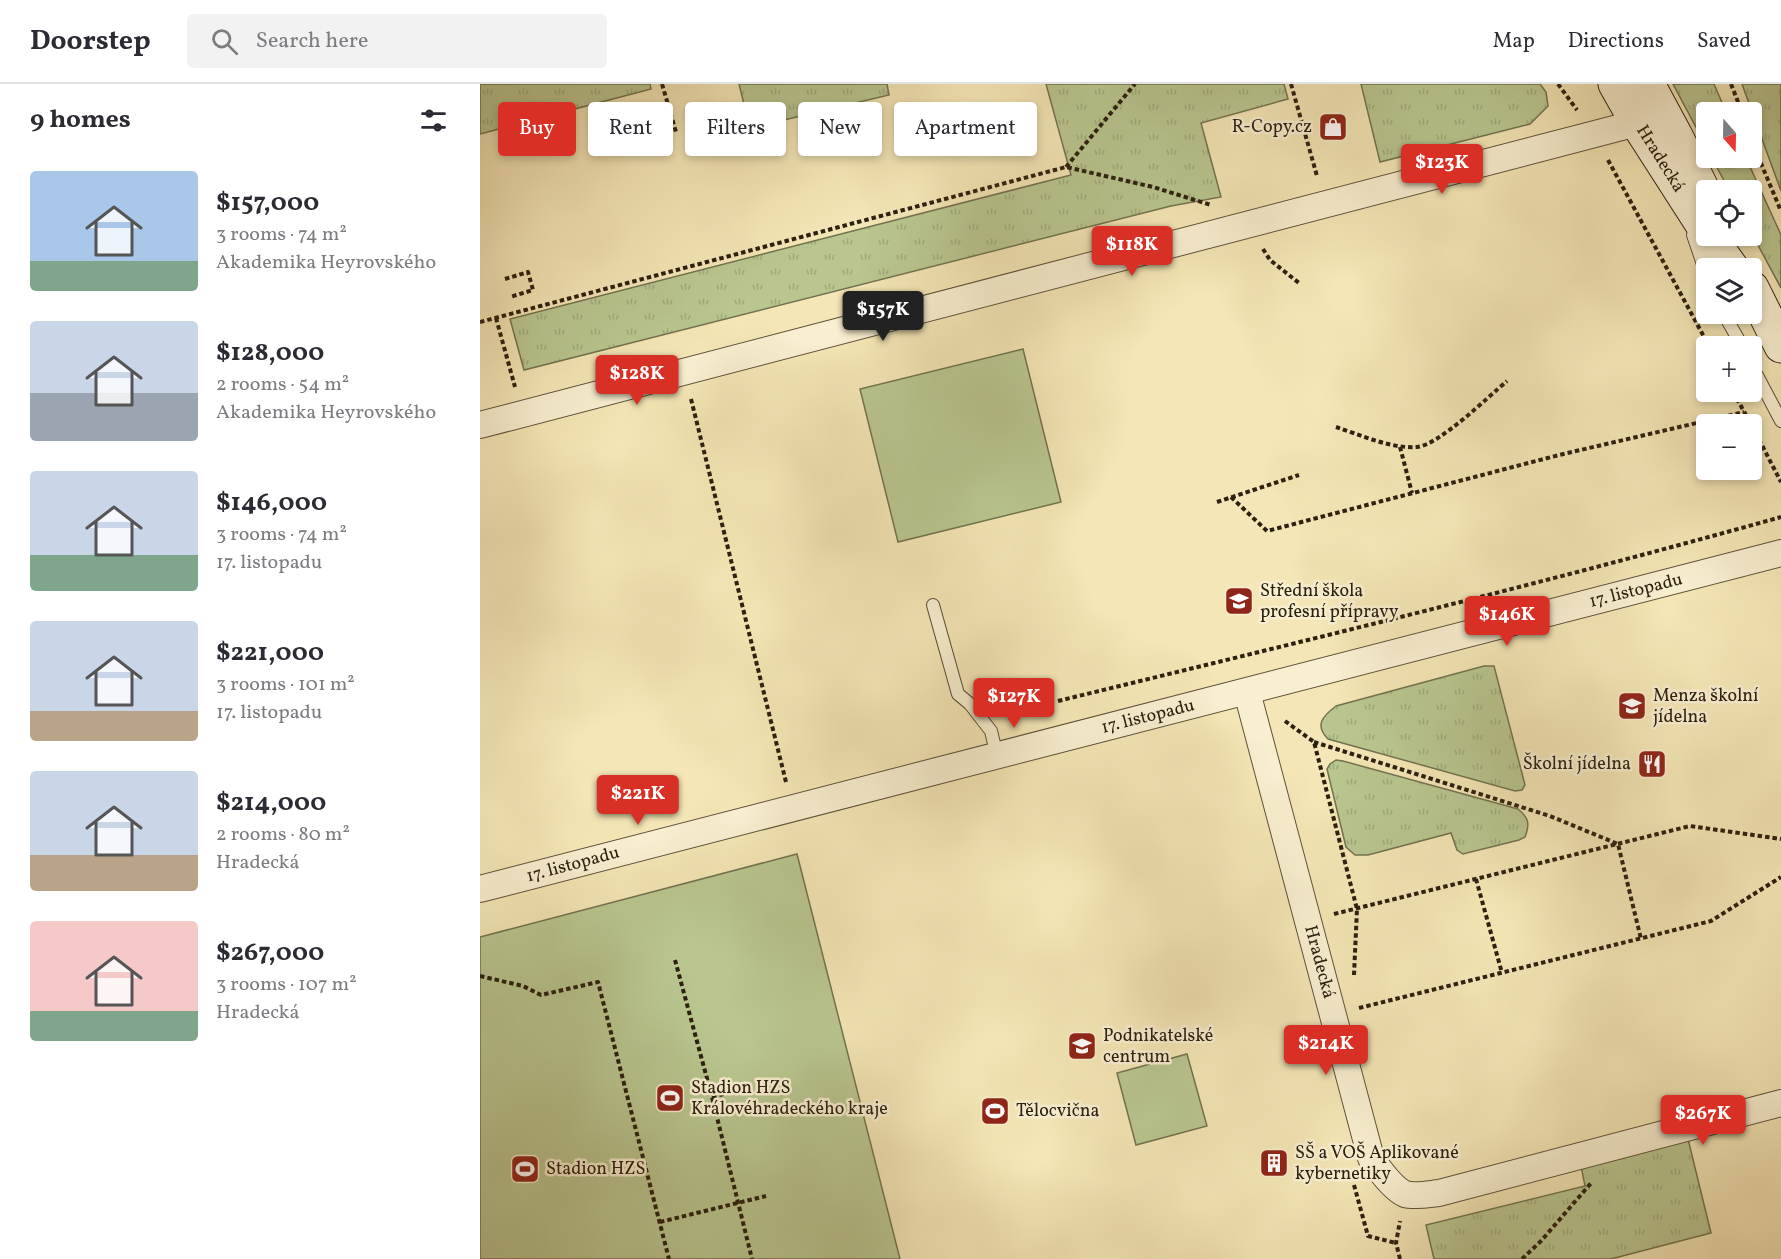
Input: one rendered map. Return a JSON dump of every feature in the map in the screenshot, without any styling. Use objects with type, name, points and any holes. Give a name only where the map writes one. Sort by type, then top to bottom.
[{"type":"street","name":"Hradecká","points":[[1615,84],[1696,216]]},
{"type":"street","name":"Hradecká","points":[[1648,84],[1698,180]]},
{"type":"street","points":[[480,425],[1637,123]]},
{"type":"street","points":[[1762,308],[1777,338]]},
{"type":"street","points":[[1762,315],[1777,338]]},
{"type":"street","name":"17. listopadu","points":[[480,890],[1781,553]]},
{"type":"street","name":"Hradecká","points":[[1247,692],[1371,1158],[1386,1178],[1405,1194]]},
{"type":"street","points":[[1405,1194],[1439,1193],[1781,1103]]},
{"type":"lane","points":[[1676,185],[1701,258]]},
{"type":"lane","points":[[1762,385],[1781,421]]},
{"type":"lane","points":[[933,605],[958,694],[970,704],[991,731],[997,756]]},
{"type":"lane","points":[[979,716],[1001,696],[1043,685]]},
{"type":"path","points":[[662,84],[676,132]]},
{"type":"path","points":[[480,322],[1066,166],[1134,84]]},
{"type":"path","points":[[1291,84],[1324,203]]},
{"type":"path","points":[[1558,84],[1593,134],[1704,336]]},
{"type":"path","points":[[1731,84],[1738,102]]},
{"type":"path","points":[[1762,166],[1781,211]]},
{"type":"path","points":[[505,279],[528,272],[533,290],[510,297]]},
{"type":"path","points":[[496,318],[523,413]]},
{"type":"path","points":[[684,371],[793,809]]},
{"type":"path","points":[[1336,427],[1400,447],[1420,447],[1446,434],[1507,381]]},
{"type":"path","points":[[1231,497],[1267,531],[1559,455],[1744,412],[1738,402]]},
{"type":"path","points":[[1762,446],[1781,482]]},
{"type":"path","points":[[1400,447],[1412,493]]},
{"type":"path","points":[[1216,502],[1299,475]]},
{"type":"path","points":[[1056,702],[1269,650],[1781,517]]},
{"type":"path","points":[[1285,721],[1314,742],[1550,816],[1617,844]]},
{"type":"path","points":[[1314,742],[1357,909]]},
{"type":"path","points":[[1307,920],[1690,826],[1781,839]]},
{"type":"path","points":[[1617,844],[1641,939]]},
{"type":"path","points":[[1352,1010],[1711,921],[1781,877]]},
{"type":"path","points":[[1476,879],[1502,973]]},
{"type":"path","points":[[675,960],[752,1259]]},
{"type":"path","points":[[480,976],[523,986],[540,995],[598,982],[669,1259]]},
{"type":"path","points":[[712,1097],[736,1091]]},
{"type":"path","points":[[1522,1259],[1541,1241],[1596,1178]]},
{"type":"path","points":[[1352,1179],[1368,1236],[1396,1243]]},
{"type":"path","points":[[1400,1259],[1396,1243],[1405,1194]]},
{"type":"path","points":[[660,1222],[766,1196]]},
{"type":"green space","points":[[480,84],[650,84],[651,89],[602,102],[588,102],[588,106],[576,109],[576,102],[498,102],[498,129],[480,134]]},
{"type":"green space","points":[[739,84],[887,84],[889,95],[860,102],[798,102],[798,117],[786,119],[786,102],[744,102]]},
{"type":"green space","points":[[1046,84],[1284,84],[1288,99],[1201,123],[1221,197],[1171,206],[524,370],[510,319],[1071,175]]},
{"type":"green space","points":[[1361,84],[1540,84],[1546,92],[1548,106],[1530,124],[1380,162]]},
{"type":"green space","points":[[1673,84],[1714,84],[1722,102],[1696,102],[1696,127]]},
{"type":"green space","points":[[1742,84],[1781,84],[1781,191],[1762,139],[1762,102],[1749,102]]},
{"type":"green space","points":[[1717,168],[1751,168],[1756,180],[1724,180]]},
{"type":"green space","points":[[1762,193],[1781,235],[1781,288],[1758,246],[1762,246]]},
{"type":"green space","points":[[1023,349],[1061,502],[898,542],[860,389]]},
{"type":"green space","points":[[1484,666],[1494,666],[1525,785],[1522,790],[1515,791],[1328,739],[1324,734],[1322,721],[1327,713],[1336,706]]},
{"type":"green space","points":[[1336,760],[1518,809],[1528,822],[1525,837],[1463,854],[1457,850],[1451,833],[1368,855],[1355,855],[1346,847],[1327,769]]},
{"type":"green space","name":"Stadion HZS Královéhradeckého kraje","points":[[797,854],[900,1259],[480,1259],[480,937]]},
{"type":"green space","points":[[1187,1054],[1207,1126],[1136,1145],[1117,1073]]},
{"type":"green space","points":[[1688,1139],[1711,1233],[1611,1259],[1434,1259],[1426,1225],[1585,1186],[1581,1166]]},
{"type":"place","name":"R-Copy.cz","points":[[1333,127]]},
{"type":"place","name":"Střední škola profesní přípravy","points":[[1239,601]]},
{"type":"place","name":"Menza školní jídelna","points":[[1632,706]]},
{"type":"place","name":"Školní jídelna","points":[[1652,764]]},
{"type":"place","name":"Podnikatelské centrum","points":[[1082,1046]]},
{"type":"place","name":"Stadion HZS Královéhradeckého kraje","points":[[670,1098]]},
{"type":"place","name":"Tělocvična","points":[[995,1111]]},
{"type":"place","name":"SŠ a VOŠ Aplikované kybernetiky","points":[[1274,1163]]},
{"type":"place","name":"Stadion HZS","points":[[525,1169]]}]
